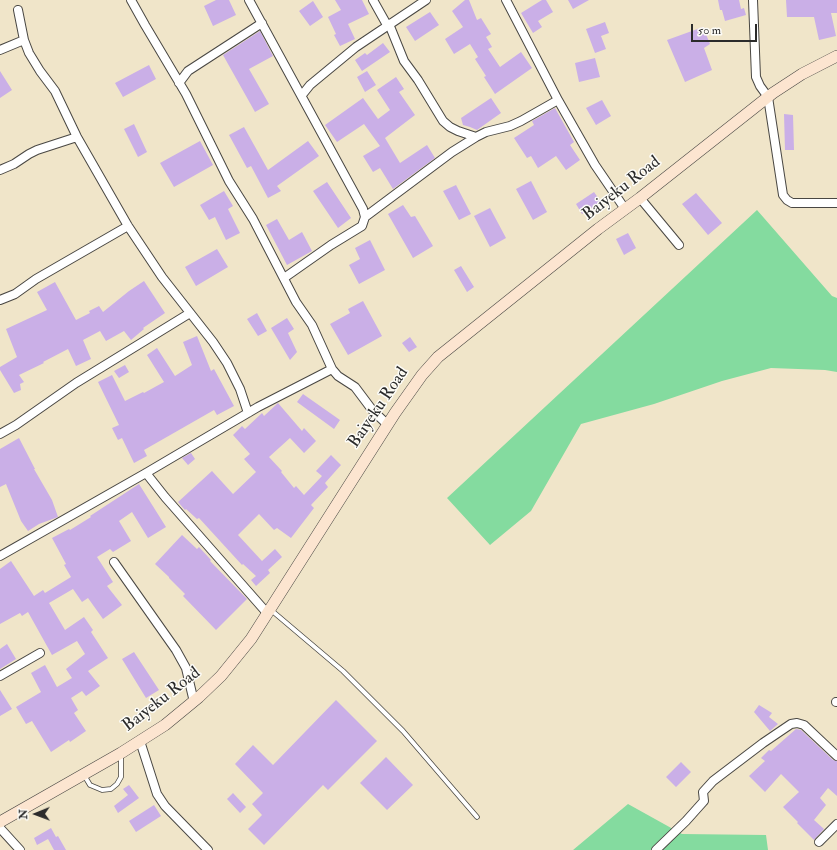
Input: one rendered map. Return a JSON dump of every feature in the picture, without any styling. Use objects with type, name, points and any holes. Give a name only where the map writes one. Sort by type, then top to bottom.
[{"type":"main road","name":"Baiyeku Road","points":[[0,822],[140,741],[194,702],[220,676],[251,639],[268,610],[388,424],[422,375],[438,357],[598,229],[640,198],[768,97],[802,74],[837,56]]},
{"type":"street","points":[[131,0],[144,25],[179,83],[229,181],[252,219],[296,302],[312,326],[332,369],[338,376],[355,387],[373,411],[388,424]]},
{"type":"street","points":[[249,0],[363,209],[365,217],[362,226],[284,278]]},
{"type":"street","points":[[374,0],[388,25],[404,61],[418,80],[443,121],[450,128],[476,138]]},
{"type":"street","points":[[302,95],[310,85],[356,47],[426,0]]},
{"type":"street","points":[[506,0],[558,100],[595,165],[625,209]]},
{"type":"street","points":[[753,0],[756,77],[760,86],[768,97],[783,195],[792,203],[837,203]]},
{"type":"street","points":[[18,10],[24,40],[40,71],[58,95],[77,136],[128,226],[162,277],[213,342],[227,363],[238,384],[248,413]]},
{"type":"street","points":[[179,83],[188,71],[262,23]]},
{"type":"street","points":[[0,50],[24,40]]},
{"type":"street","points":[[297,87],[310,85]]},
{"type":"street","points":[[365,217],[452,152],[486,132],[510,126],[522,121],[558,100]]},
{"type":"street","points":[[0,170],[14,164],[37,150],[77,136]]},
{"type":"street","points":[[640,198],[679,245]]},
{"type":"street","points":[[0,300],[14,294],[36,279],[128,226]]},
{"type":"street","points":[[0,434],[16,425],[76,383],[190,313]]},
{"type":"street","points":[[0,556],[248,413],[332,369]]},
{"type":"street","points":[[146,473],[165,497],[268,610]]},
{"type":"street","points":[[114,562],[186,668],[194,702]]},
{"type":"street","points":[[0,676],[40,653]]},
{"type":"street","points":[[656,850],[704,801],[703,792],[713,781],[791,724],[797,723],[804,725],[837,756]]},
{"type":"street","points":[[140,741],[157,794],[165,806],[208,850]]},
{"type":"street","points":[[819,842],[837,824]]},
{"type":"street","points":[[0,828],[20,850]]},
{"type":"lane","points":[[268,610],[349,676],[403,731],[478,817]]},
{"type":"lane","points":[[84,774],[90,785],[102,790],[111,789],[117,784],[121,776],[121,753]]},
{"type":"green space","points":[[757,210],[832,296],[837,298],[837,372],[825,370],[771,368],[722,381],[654,404],[581,424],[531,511],[490,545],[447,498]]},
{"type":"green space","points":[[628,804],[682,834],[766,835],[768,850],[573,850]]},
{"type":"building","points":[[216,0],[229,0],[236,15],[213,26],[204,6]]},
{"type":"building","points":[[335,0],[362,0],[369,14],[348,24],[355,39],[340,46],[334,35],[336,34],[328,17],[341,10]]},
{"type":"building","points":[[465,0],[469,0],[477,20],[481,18],[491,34],[486,37],[492,47],[488,49],[500,67],[521,52],[532,68],[495,94],[475,59],[478,57],[470,44],[454,54],[445,39],[463,27],[452,11]]},
{"type":"building","points":[[542,0],[546,0],[553,12],[538,21],[542,27],[533,33],[521,13]]},
{"type":"building","points":[[568,0],[589,0],[573,9]]},
{"type":"building","points":[[718,0],[739,0],[741,9],[744,8],[746,15],[725,21],[722,10],[720,10]]},
{"type":"building","points":[[786,0],[837,0],[837,13],[831,13],[836,36],[819,40],[814,17],[787,17]]},
{"type":"building","points":[[313,1],[323,17],[310,26],[299,11]]},
{"type":"building","points":[[430,12],[439,25],[415,41],[406,27]]},
{"type":"building","points":[[605,22],[609,33],[601,36],[606,49],[595,53],[586,29]]},
{"type":"building","points":[[703,27],[710,44],[704,48],[712,70],[685,82],[667,40]]},
{"type":"building","points":[[260,31],[273,56],[249,69],[269,104],[255,112],[223,55]]},
{"type":"building","points":[[383,43],[390,52],[362,71],[355,60],[365,53],[367,55]]},
{"type":"building","points":[[595,58],[600,77],[579,82],[575,63]]},
{"type":"building","points":[[149,65],[156,79],[123,97],[115,83]]},
{"type":"building","points":[[0,71],[12,90],[0,98]]},
{"type":"building","points":[[367,71],[376,85],[365,92],[357,77]]},
{"type":"building","points":[[396,77],[404,89],[399,92],[415,115],[385,138],[400,163],[427,145],[435,158],[393,189],[380,168],[373,172],[363,156],[380,146],[364,124],[337,142],[325,125],[363,98],[378,119],[390,110],[377,90]]},
{"type":"building","points":[[491,98],[501,113],[477,130],[463,125],[461,118]]},
{"type":"building","points":[[602,100],[611,116],[596,125],[586,108]]},
{"type":"building","points":[[555,108],[574,142],[570,145],[580,160],[566,170],[556,156],[538,168],[531,156],[527,158],[514,138],[534,125],[532,121]]},
{"type":"building","points":[[784,114],[793,115],[794,150],[785,150]]},
{"type":"building","points":[[134,124],[147,152],[138,157],[124,129]]},
{"type":"building","points":[[244,127],[268,170],[308,141],[319,156],[277,186],[281,191],[268,198],[251,166],[247,168],[229,135]]},
{"type":"building","points":[[200,141],[213,165],[174,187],[160,163]]},
{"type":"building","points":[[531,181],[547,212],[533,220],[516,189]]},
{"type":"building","points":[[327,182],[351,218],[338,228],[313,191]]},
{"type":"building","points":[[456,185],[471,214],[459,220],[443,191]]},
{"type":"building","points":[[224,191],[233,206],[228,209],[240,233],[226,240],[215,217],[209,220],[200,205]]},
{"type":"building","points":[[594,192],[601,202],[582,214],[576,204]]},
{"type":"building","points":[[696,193],[722,223],[708,235],[682,204]]},
{"type":"building","points":[[403,205],[411,217],[415,216],[433,246],[413,258],[388,214]]},
{"type":"building","points":[[490,208],[506,238],[490,247],[474,216]]},
{"type":"building","points":[[277,219],[289,240],[302,232],[312,251],[287,265],[266,225]]},
{"type":"building","points":[[628,233],[636,248],[624,255],[616,239]]},
{"type":"building","points":[[370,240],[385,270],[359,284],[349,265],[360,259],[355,248]]},
{"type":"building","points":[[217,249],[228,267],[196,286],[185,267]]},
{"type":"building","points":[[461,266],[474,287],[467,292],[454,270]]},
{"type":"building","points":[[144,281],[165,313],[143,328],[144,329],[131,340],[124,331],[106,341],[100,331],[83,340],[91,359],[76,366],[68,349],[19,375],[24,382],[20,384],[21,390],[14,393],[0,370],[0,367],[17,357],[6,329],[47,310],[37,292],[55,282],[76,320],[90,313],[89,311],[99,306],[103,312]]},
{"type":"building","points":[[363,301],[382,336],[348,355],[330,324],[350,313],[348,309]]},
{"type":"building","points":[[257,313],[267,331],[258,336],[247,319]]},
{"type":"building","points":[[287,318],[294,329],[288,333],[297,352],[290,360],[271,328]]},
{"type":"building","points":[[197,336],[211,371],[214,369],[234,406],[217,415],[214,410],[144,450],[147,456],[134,463],[122,438],[118,440],[112,428],[119,425],[98,382],[112,375],[125,401],[143,392],[144,393],[164,382],[147,355],[157,348],[175,376],[192,365],[183,342]]},
{"type":"building","points":[[410,337],[417,347],[409,352],[402,343]]},
{"type":"building","points":[[125,365],[129,372],[119,378],[114,371]]},
{"type":"building","points":[[303,394],[340,420],[334,429],[297,402]]},
{"type":"building","points":[[278,403],[302,431],[304,428],[316,441],[304,453],[290,438],[269,457],[282,471],[281,472],[294,488],[296,486],[304,495],[322,476],[316,471],[331,455],[341,465],[325,483],[328,487],[311,505],[314,508],[291,538],[277,528],[274,530],[259,514],[238,535],[262,561],[275,549],[282,557],[268,570],[270,573],[256,586],[251,580],[256,576],[243,564],[242,565],[199,518],[197,519],[186,509],[185,510],[178,502],[212,471],[233,494],[256,472],[244,459],[250,454],[233,435],[242,426],[245,429],[262,413],[264,416]]},
{"type":"building","points":[[19,438],[34,469],[52,500],[58,517],[39,524],[28,531],[21,521],[6,484],[0,487],[0,449]]},
{"type":"building","points":[[191,453],[195,459],[188,465],[182,458]]},
{"type":"building","points":[[139,484],[166,527],[148,538],[132,512],[119,521],[131,541],[113,552],[110,549],[97,557],[113,582],[107,586],[122,605],[103,619],[88,598],[82,602],[73,589],[49,603],[65,630],[84,617],[93,630],[91,632],[108,658],[88,671],[100,686],[86,696],[82,691],[71,698],[78,710],[74,713],[86,731],[70,742],[69,740],[51,752],[32,721],[26,724],[16,707],[41,692],[31,673],[45,665],[57,687],[72,678],[66,669],[85,654],[77,641],[52,655],[28,612],[22,616],[20,613],[0,624],[0,569],[11,561],[34,596],[43,590],[45,593],[71,577],[52,538],[69,529],[70,530],[91,517],[90,516]]},
{"type":"building","points":[[182,535],[197,549],[199,547],[211,560],[210,561],[247,599],[216,630],[183,596],[185,594],[155,564]]},
{"type":"building","points":[[7,644],[16,659],[0,669],[0,649]]},
{"type":"building","points":[[134,652],[159,690],[146,698],[122,659]]},
{"type":"building","points":[[0,690],[12,709],[0,716]]},
{"type":"building","points":[[336,700],[377,741],[328,790],[323,785],[264,845],[248,829],[262,815],[252,804],[263,793],[235,764],[253,745],[273,765]]},
{"type":"building","points":[[759,705],[772,713],[769,717],[778,724],[770,731],[754,712]]},
{"type":"building","points":[[796,729],[801,730],[833,760],[837,761],[837,796],[828,788],[820,798],[826,805],[814,820],[824,829],[814,840],[783,807],[799,792],[781,774],[765,792],[749,776],[765,761],[761,758],[769,750],[771,751]]},
{"type":"building","points":[[386,757],[413,785],[387,810],[360,783]]},
{"type":"building","points":[[681,762],[691,772],[676,787],[666,777]]},
{"type":"building","points":[[129,785],[139,798],[118,813],[114,806],[128,795],[123,789]]},
{"type":"building","points":[[233,793],[246,807],[240,813],[227,799]]},
{"type":"building","points":[[154,805],[161,816],[136,832],[129,821]]},
{"type":"building","points":[[51,828],[56,837],[58,836],[66,850],[54,850],[48,839],[37,845],[34,838]]}]
